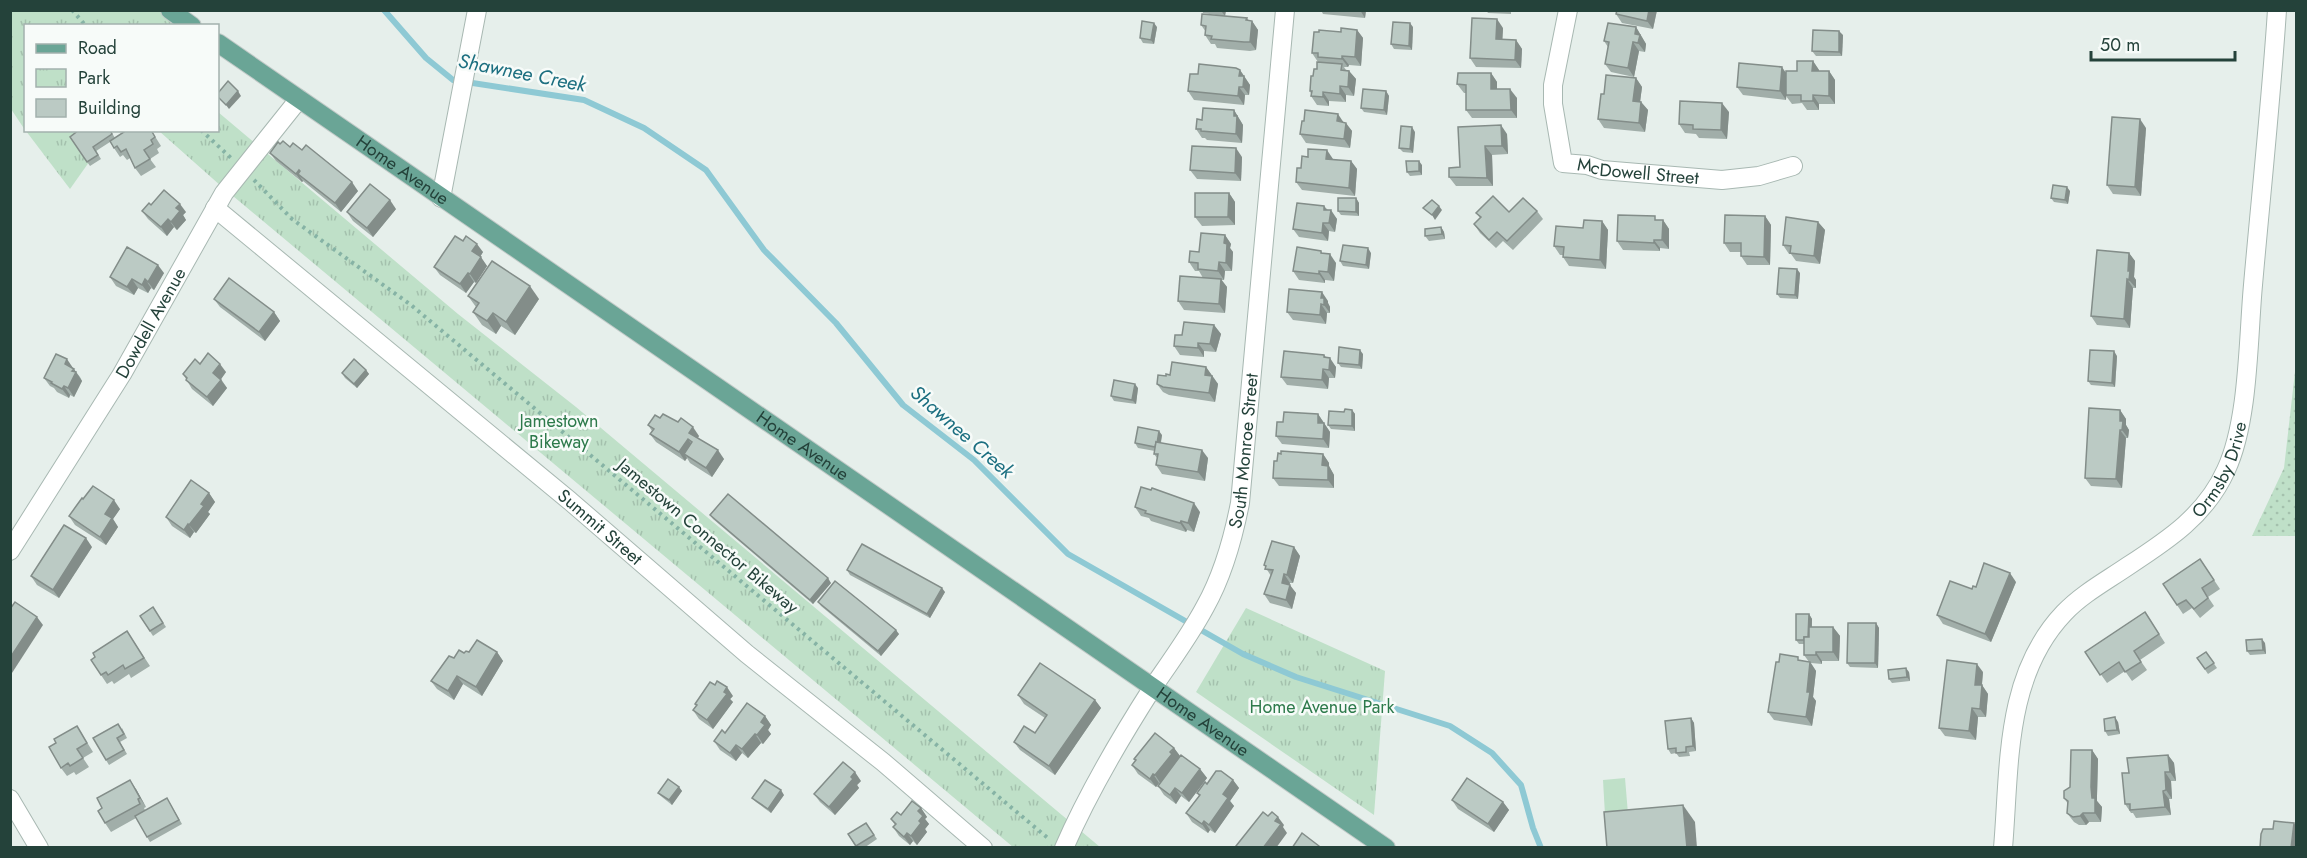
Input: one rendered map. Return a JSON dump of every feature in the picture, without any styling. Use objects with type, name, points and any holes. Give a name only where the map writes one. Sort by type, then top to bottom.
[{"type":"main road","points":[[170,10],[189,24]]},
{"type":"main road","name":"Home Avenue","points":[[219,45],[1386,848]]},
{"type":"street","points":[[441,198],[477,10]]},
{"type":"street","name":"South Monroe Street","points":[[1059,845],[1153,687],[1206,606],[1226,559],[1240,503],[1285,10]]},
{"type":"street","name":"McDowell Street","points":[[1568,10],[1553,85],[1553,104],[1563,163],[1587,165],[1602,170],[1722,180],[1760,176],[1793,166]]},
{"type":"street","name":"Ormsby Drive","points":[[2003,848],[2014,717],[2025,673],[2040,645],[2051,628],[2075,603],[2170,538],[2193,519],[2217,488],[2234,450],[2243,396],[2263,161],[2273,84],[2277,10]]},
{"type":"street","name":"Dowdell Avenue","points":[[10,551],[122,374],[224,193],[298,99]]},
{"type":"street","name":"Summit Street","points":[[215,208],[570,501],[747,654],[883,762],[983,848]]},
{"type":"street","points":[[10,799],[39,848]]},
{"type":"path","points":[[72,10],[84,24]]},
{"type":"path","name":"Jamestown Connector Bikeway","points":[[203,132],[292,219],[411,305],[1059,845]]},
{"type":"green space","points":[[11,11],[170,11],[180,24],[24,24],[24,128],[11,109]]},
{"type":"green space","name":"Jamestown Bikeway","points":[[219,113],[458,314],[576,407],[1100,847],[1013,847],[221,186],[160,132],[219,132]]},
{"type":"green space","points":[[27,132],[110,132],[70,189]]},
{"type":"green space","points":[[2296,363],[2296,536],[2252,536],[2284,468]]},
{"type":"green space","name":"Home Avenue Park","points":[[1246,608],[1385,671],[1374,815],[1196,692]]},
{"type":"green space","points":[[1625,778],[1628,814],[1605,815],[1603,780]]},
{"type":"building","points":[[1617,10],[1649,10],[1647,21],[1616,14]]},
{"type":"building","points":[[1202,14],[1247,18],[1246,20],[1252,21],[1250,42],[1211,39],[1212,36],[1205,35],[1206,26],[1201,25]]},
{"type":"building","points":[[1472,18],[1497,19],[1496,39],[1516,40],[1515,60],[1470,58]]},
{"type":"building","points":[[1142,21],[1154,23],[1151,40],[1140,38]]},
{"type":"building","points":[[1393,22],[1410,23],[1409,46],[1391,44]]},
{"type":"building","points":[[1608,23],[1636,27],[1635,34],[1640,35],[1638,43],[1633,42],[1628,68],[1605,64],[1609,42],[1604,41]]},
{"type":"building","points":[[1341,28],[1357,30],[1355,57],[1342,56],[1342,59],[1318,57],[1318,53],[1312,53],[1314,32],[1319,32],[1319,30],[1341,32]]},
{"type":"building","points":[[1813,30],[1839,31],[1839,52],[1812,51]]},
{"type":"building","points":[[1797,61],[1813,61],[1812,71],[1829,71],[1829,96],[1813,95],[1813,101],[1801,101],[1801,95],[1786,95],[1786,71],[1797,71]]},
{"type":"building","points":[[1317,62],[1342,64],[1341,70],[1349,71],[1348,87],[1340,86],[1340,94],[1323,92],[1323,97],[1311,96],[1311,76],[1313,76],[1314,69],[1317,69]]},
{"type":"building","points":[[1739,63],[1782,67],[1780,91],[1737,87]]},
{"type":"building","points":[[1199,64],[1240,70],[1239,76],[1244,76],[1243,87],[1239,87],[1238,96],[1188,91],[1190,74],[1198,74]]},
{"type":"building","points":[[1458,73],[1491,73],[1491,89],[1510,89],[1511,110],[1466,110],[1466,85],[1457,84]]},
{"type":"building","points":[[1606,75],[1636,78],[1633,101],[1641,102],[1639,123],[1598,119]]},
{"type":"building","points":[[228,81],[238,91],[226,105],[219,98],[219,92]]},
{"type":"building","points":[[1363,89],[1386,91],[1384,110],[1361,108]]},
{"type":"building","points":[[1680,101],[1722,103],[1721,130],[1693,129],[1693,125],[1679,124]]},
{"type":"building","points":[[1203,108],[1234,110],[1234,116],[1237,116],[1236,134],[1196,129],[1197,119],[1202,120]]},
{"type":"building","points":[[1305,110],[1338,114],[1337,121],[1346,123],[1344,139],[1300,134]]},
{"type":"building","points":[[2112,117],[2140,119],[2135,187],[2107,185]]},
{"type":"building","points":[[1501,125],[1502,146],[1485,146],[1487,178],[1449,177],[1449,168],[1460,167],[1458,127]]},
{"type":"building","points":[[1401,126],[1412,127],[1410,149],[1399,148]]},
{"type":"building","points":[[76,132],[111,132],[112,134],[93,147],[98,155],[87,162],[70,137]]},
{"type":"building","points":[[124,132],[152,132],[155,137],[151,140],[153,144],[144,150],[150,159],[135,168],[126,149],[121,152],[117,146],[114,148],[110,141]]},
{"type":"building","points":[[283,141],[290,147],[293,143],[302,150],[306,145],[352,182],[335,203],[298,174],[299,170],[296,174],[270,153],[278,142],[280,144]]},
{"type":"building","points":[[1192,146],[1236,148],[1235,173],[1190,170]]},
{"type":"building","points":[[1308,149],[1327,150],[1326,159],[1351,161],[1349,188],[1296,182],[1297,168],[1301,168],[1302,156],[1308,157]]},
{"type":"building","points":[[1406,161],[1419,161],[1419,171],[1407,172]]},
{"type":"building","points":[[370,184],[390,200],[367,228],[347,212]]},
{"type":"building","points":[[2053,185],[2067,187],[2065,200],[2051,198]]},
{"type":"building","points":[[164,190],[180,204],[176,208],[180,211],[171,222],[168,219],[161,227],[142,211],[149,203],[151,205]]},
{"type":"building","points":[[1195,193],[1229,193],[1228,217],[1195,217]]},
{"type":"building","points":[[1493,196],[1509,212],[1523,198],[1537,211],[1507,241],[1497,232],[1489,240],[1474,224],[1481,217],[1476,213]]},
{"type":"building","points":[[1338,198],[1356,198],[1356,212],[1338,211]]},
{"type":"building","points":[[1432,200],[1439,206],[1432,215],[1423,208]]},
{"type":"building","points":[[1297,203],[1324,206],[1324,210],[1331,210],[1329,223],[1323,223],[1322,233],[1293,229]]},
{"type":"building","points":[[1618,215],[1655,216],[1655,220],[1663,220],[1662,240],[1654,240],[1654,243],[1617,241]]},
{"type":"building","points":[[1725,215],[1765,216],[1764,257],[1741,256],[1741,243],[1724,243]]},
{"type":"building","points":[[1786,217],[1818,222],[1814,256],[1790,253],[1791,246],[1783,245]]},
{"type":"building","points":[[1584,220],[1602,221],[1600,260],[1563,257],[1564,247],[1554,246],[1556,226],[1583,228]]},
{"type":"building","points":[[1441,227],[1442,234],[1425,236],[1425,229]]},
{"type":"building","points":[[1201,233],[1225,235],[1226,263],[1219,262],[1218,271],[1198,269],[1198,263],[1189,262],[1190,251],[1199,252]]},
{"type":"building","points":[[455,236],[463,241],[466,236],[477,244],[472,251],[481,257],[460,284],[434,267]]},
{"type":"building","points":[[1343,245],[1368,248],[1366,265],[1340,261]]},
{"type":"building","points":[[127,247],[158,265],[148,282],[145,279],[142,285],[132,279],[127,287],[110,277]]},
{"type":"building","points":[[1297,247],[1330,254],[1328,272],[1319,271],[1319,274],[1293,271]]},
{"type":"building","points":[[2097,250],[2129,253],[2128,271],[2130,271],[2129,280],[2127,279],[2124,319],[2091,316]]},
{"type":"building","points":[[492,261],[530,286],[506,322],[493,313],[487,321],[473,312],[479,303],[468,296]]},
{"type":"building","points":[[1779,268],[1797,269],[1795,295],[1777,294]]},
{"type":"building","points":[[1180,276],[1221,279],[1219,304],[1178,301]]},
{"type":"building","points":[[229,278],[274,312],[259,332],[214,299]]},
{"type":"building","points":[[1289,289],[1322,292],[1321,298],[1324,298],[1324,305],[1321,304],[1320,315],[1287,312]]},
{"type":"building","points":[[1184,322],[1214,325],[1210,344],[1198,343],[1198,348],[1174,346],[1175,335],[1182,335]]},
{"type":"building","points":[[1339,347],[1360,350],[1359,365],[1338,363]]},
{"type":"building","points":[[2090,350],[2114,351],[2112,383],[2088,381]]},
{"type":"building","points":[[1284,351],[1324,355],[1330,358],[1329,370],[1323,369],[1322,380],[1281,377]]},
{"type":"building","points":[[208,353],[220,364],[213,373],[221,380],[207,397],[186,380],[183,374],[195,359],[200,364]]},
{"type":"building","points":[[56,354],[67,359],[65,364],[76,372],[68,388],[64,386],[62,389],[44,378]]},
{"type":"building","points":[[354,359],[366,370],[354,384],[342,373]]},
{"type":"building","points":[[1172,362],[1206,367],[1205,375],[1212,376],[1209,393],[1163,387],[1157,384],[1158,375],[1170,375]]},
{"type":"building","points":[[1114,380],[1135,384],[1132,400],[1111,396]]},
{"type":"building","points":[[2089,408],[2120,410],[2120,421],[2123,421],[2122,430],[2120,430],[2116,479],[2085,478]]},
{"type":"building","points":[[1345,409],[1352,410],[1352,426],[1328,425],[1329,411],[1344,412]]},
{"type":"building","points":[[1284,412],[1318,414],[1318,423],[1324,423],[1323,439],[1276,436],[1277,422],[1283,422]]},
{"type":"building","points":[[663,414],[678,422],[681,418],[693,427],[689,433],[718,450],[706,468],[684,454],[692,442],[688,439],[679,452],[650,434],[654,429],[648,425],[655,415],[660,418]]},
{"type":"building","points":[[1138,427],[1159,431],[1155,447],[1135,443]]},
{"type":"building","points":[[1156,442],[1202,450],[1198,472],[1156,465],[1158,454],[1154,454]]},
{"type":"building","points":[[1281,451],[1323,454],[1322,465],[1328,466],[1328,480],[1273,478],[1274,461],[1277,461],[1278,453],[1281,454]]},
{"type":"building","points":[[191,480],[209,493],[201,504],[204,506],[184,530],[166,517]]},
{"type":"building","points":[[93,486],[114,500],[105,514],[112,518],[100,537],[69,516]]},
{"type":"building","points":[[1141,487],[1151,490],[1152,488],[1194,503],[1188,523],[1181,521],[1180,523],[1145,513],[1146,511],[1135,507]]},
{"type":"building","points":[[728,494],[828,578],[810,600],[710,515]]},
{"type":"building","points":[[64,525],[86,538],[53,590],[31,576]]},
{"type":"building","points":[[1272,541],[1294,547],[1287,575],[1284,574],[1282,583],[1290,585],[1286,600],[1264,594],[1273,570],[1265,569],[1264,565]]},
{"type":"building","points":[[862,544],[942,588],[927,614],[847,570]]},
{"type":"building","points":[[2200,559],[2214,580],[2202,588],[2208,598],[2194,609],[2186,600],[2177,605],[2163,584]]},
{"type":"building","points":[[1984,563],[2010,573],[1985,634],[1937,615],[1950,581],[1972,589],[1973,586],[1976,587]]},
{"type":"building","points":[[835,581],[896,630],[878,651],[818,602]]},
{"type":"building","points":[[15,602],[37,617],[10,658],[10,609]]},
{"type":"building","points":[[153,607],[163,623],[150,631],[140,616]]},
{"type":"building","points":[[2145,612],[2159,634],[2134,651],[2141,662],[2125,672],[2119,662],[2100,675],[2085,652]]},
{"type":"building","points":[[1796,614],[1809,614],[1808,637],[1804,637],[1804,640],[1796,640]]},
{"type":"building","points":[[1848,623],[1876,623],[1875,663],[1847,663]]},
{"type":"building","points":[[1809,627],[1833,627],[1833,652],[1804,655],[1804,637],[1809,637]]},
{"type":"building","points":[[127,631],[144,658],[125,669],[123,665],[108,675],[106,672],[101,675],[91,660],[95,657],[93,653]]},
{"type":"building","points":[[2262,639],[2263,650],[2247,651],[2246,640]]},
{"type":"building","points":[[477,640],[497,652],[476,687],[457,676],[448,691],[431,681],[449,656],[454,658],[459,650],[464,653],[469,652]]},
{"type":"building","points":[[2206,652],[2214,663],[2205,669],[2197,658]]},
{"type":"building","points":[[1780,654],[1810,662],[1807,692],[1810,692],[1806,717],[1768,712],[1776,662],[1779,662]]},
{"type":"building","points":[[1947,660],[1977,664],[1975,685],[1982,685],[1980,709],[1972,708],[1969,731],[1939,728]]},
{"type":"building","points":[[1040,663],[1095,700],[1049,766],[1014,742],[1024,726],[1035,733],[1047,715],[1018,695]]},
{"type":"building","points":[[1906,668],[1907,677],[1889,679],[1888,670]]},
{"type":"building","points":[[717,681],[727,687],[724,692],[727,694],[707,720],[693,710],[710,682],[715,685]]},
{"type":"building","points":[[747,703],[765,716],[761,722],[765,725],[742,749],[736,745],[730,753],[714,741],[722,730],[725,733]]},
{"type":"building","points":[[2115,717],[2117,730],[2105,731],[2104,719]]},
{"type":"building","points":[[1691,718],[1693,746],[1686,747],[1686,752],[1676,753],[1676,748],[1668,749],[1665,721]]},
{"type":"building","points":[[118,724],[124,734],[117,738],[124,750],[106,760],[93,738]]},
{"type":"building","points":[[77,726],[87,743],[77,749],[83,758],[70,766],[68,763],[61,768],[49,747],[56,743],[54,739]]},
{"type":"building","points":[[1155,733],[1174,748],[1170,752],[1172,754],[1150,779],[1132,765],[1136,760],[1134,759]]},
{"type":"building","points":[[2071,750],[2092,750],[2091,787],[2092,798],[2095,798],[2095,813],[2083,813],[2073,817],[2067,813],[2068,801],[2064,798],[2064,791],[2070,787]]},
{"type":"building","points":[[1181,755],[1200,769],[1182,793],[1175,788],[1170,795],[1158,786]]},
{"type":"building","points":[[2168,755],[2170,772],[2165,772],[2166,790],[2163,791],[2165,807],[2130,810],[2130,804],[2125,804],[2122,773],[2129,773],[2127,758]]},
{"type":"building","points":[[843,762],[855,772],[851,777],[853,779],[829,807],[814,794]]},
{"type":"building","points":[[1216,771],[1221,771],[1233,780],[1223,794],[1228,798],[1209,825],[1204,821],[1202,824],[1186,813],[1200,795],[1197,793]]},
{"type":"building","points":[[1467,778],[1503,802],[1488,824],[1452,800]]},
{"type":"building","points":[[668,779],[679,787],[669,800],[658,793]]},
{"type":"building","points":[[130,780],[140,798],[138,799],[140,804],[105,823],[98,811],[102,808],[97,798]]},
{"type":"building","points":[[765,780],[781,790],[768,809],[752,798]]},
{"type":"building","points":[[167,798],[179,820],[147,837],[135,816]]},
{"type":"building","points":[[912,801],[921,808],[918,811],[923,816],[919,821],[921,823],[911,836],[907,833],[904,837],[893,827],[896,824],[891,819],[897,812],[901,815]]},
{"type":"building","points":[[1683,805],[1687,848],[1607,848],[1604,812]]},
{"type":"building","points":[[1263,812],[1268,816],[1272,812],[1278,817],[1275,821],[1281,824],[1263,848],[1238,848],[1236,846]]},
{"type":"building","points":[[2274,821],[2294,823],[2291,848],[2260,848],[2263,829],[2273,829]]},
{"type":"building","points":[[866,823],[874,835],[856,846],[848,834]]},
{"type":"building","points":[[1302,833],[1319,846],[1317,848],[1292,848]]},
{"type":"waterway","name":"Shawnee Creek","points":[[384,10],[426,58],[453,80],[584,100],[644,128],[706,170],[764,250],[836,323],[903,405],[974,460],[1068,554],[1243,654],[1296,677],[1450,726],[1492,753],[1521,785],[1541,848]]}]
